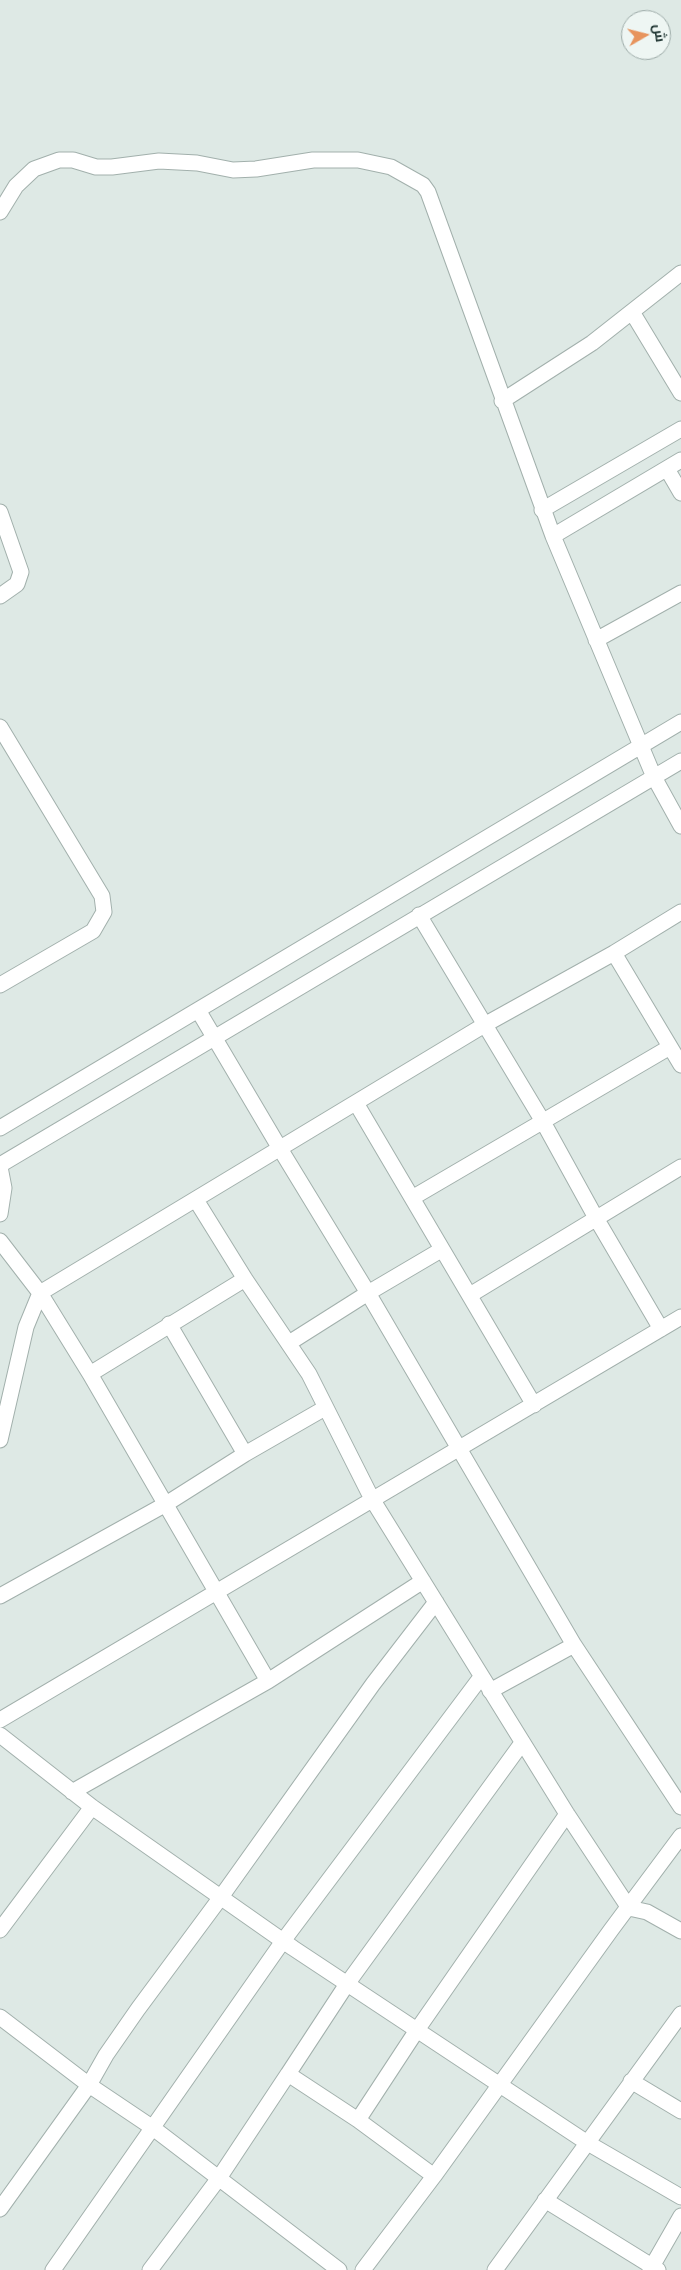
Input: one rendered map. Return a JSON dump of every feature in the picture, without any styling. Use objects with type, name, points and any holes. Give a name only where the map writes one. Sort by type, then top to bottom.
[{"type":"street","points":[[0,212],[16,186],[34,169],[60,160],[73,160],[96,167],[160,161],[203,163],[233,170],[256,169],[313,160],[358,160],[391,167],[423,185],[428,192],[542,510],[654,777],[681,826]]},
{"type":"street","points":[[502,401],[592,342],[681,273]]},
{"type":"street","points":[[632,312],[681,392]]},
{"type":"street","points":[[542,510],[681,429]]},
{"type":"street","points":[[553,536],[681,460]]},
{"type":"street","points":[[666,469],[681,493]]},
{"type":"street","points":[[0,512],[21,572],[17,584],[0,596]]},
{"type":"street","points":[[596,640],[681,593]]},
{"type":"street","points":[[0,1128],[681,722]]},
{"type":"street","points":[[0,727],[102,896],[104,912],[92,931],[0,985]]},
{"type":"street","points":[[0,1214],[4,1188],[0,1166],[419,915],[681,761]]},
{"type":"street","points":[[0,1440],[26,1327],[40,1293],[196,1200],[279,1147],[356,1103],[486,1024],[681,912]]},
{"type":"street","points":[[419,915],[486,1024],[661,1329]]},
{"type":"street","points":[[614,952],[681,1065]]},
{"type":"street","points":[[198,1010],[368,1293],[574,1645],[681,1807]]},
{"type":"street","points":[[412,1198],[542,1120],[670,1047]]},
{"type":"street","points":[[356,1103],[534,1405]]},
{"type":"street","points":[[470,1295],[681,1167]]},
{"type":"street","points":[[196,1200],[245,1279],[309,1374],[372,1499],[522,1743],[629,1908],[646,1912],[681,1931]]},
{"type":"street","points":[[0,1241],[40,1293],[90,1374],[217,1590],[268,1681]]},
{"type":"street","points":[[289,1343],[441,1250]]},
{"type":"street","points":[[90,1374],[245,1279]]},
{"type":"street","points":[[0,1720],[681,1317]]},
{"type":"street","points":[[169,1324],[246,1454]]},
{"type":"street","points":[[0,1596],[166,1504],[325,1408]]},
{"type":"street","points":[[72,1792],[268,1681],[423,1581]]},
{"type":"street","points":[[0,2209],[89,2085],[133,2017],[221,1897],[372,1684],[436,1602]]},
{"type":"street","points":[[490,1691],[574,1645]]},
{"type":"street","points":[[52,2270],[283,1941],[481,1677]]},
{"type":"street","points":[[0,1735],[92,1807],[283,1941],[498,2086],[586,2142],[681,2198]]},
{"type":"street","points":[[150,2270],[220,2178],[347,1984],[522,1743]]},
{"type":"street","points":[[0,1930],[92,1807]]},
{"type":"street","points":[[358,2120],[417,2030],[567,1814]]},
{"type":"street","points":[[363,2270],[434,2176],[681,1836]]},
{"type":"street","points":[[0,2016],[89,2085],[153,2128],[220,2178],[339,2270]]},
{"type":"street","points":[[501,2268],[545,2200],[586,2142],[679,2019]]},
{"type":"street","points":[[288,2074],[358,2120],[434,2176]]},
{"type":"street","points":[[631,2081],[681,2111]]},
{"type":"street","points":[[545,2200],[654,2269],[681,2216]]}]
